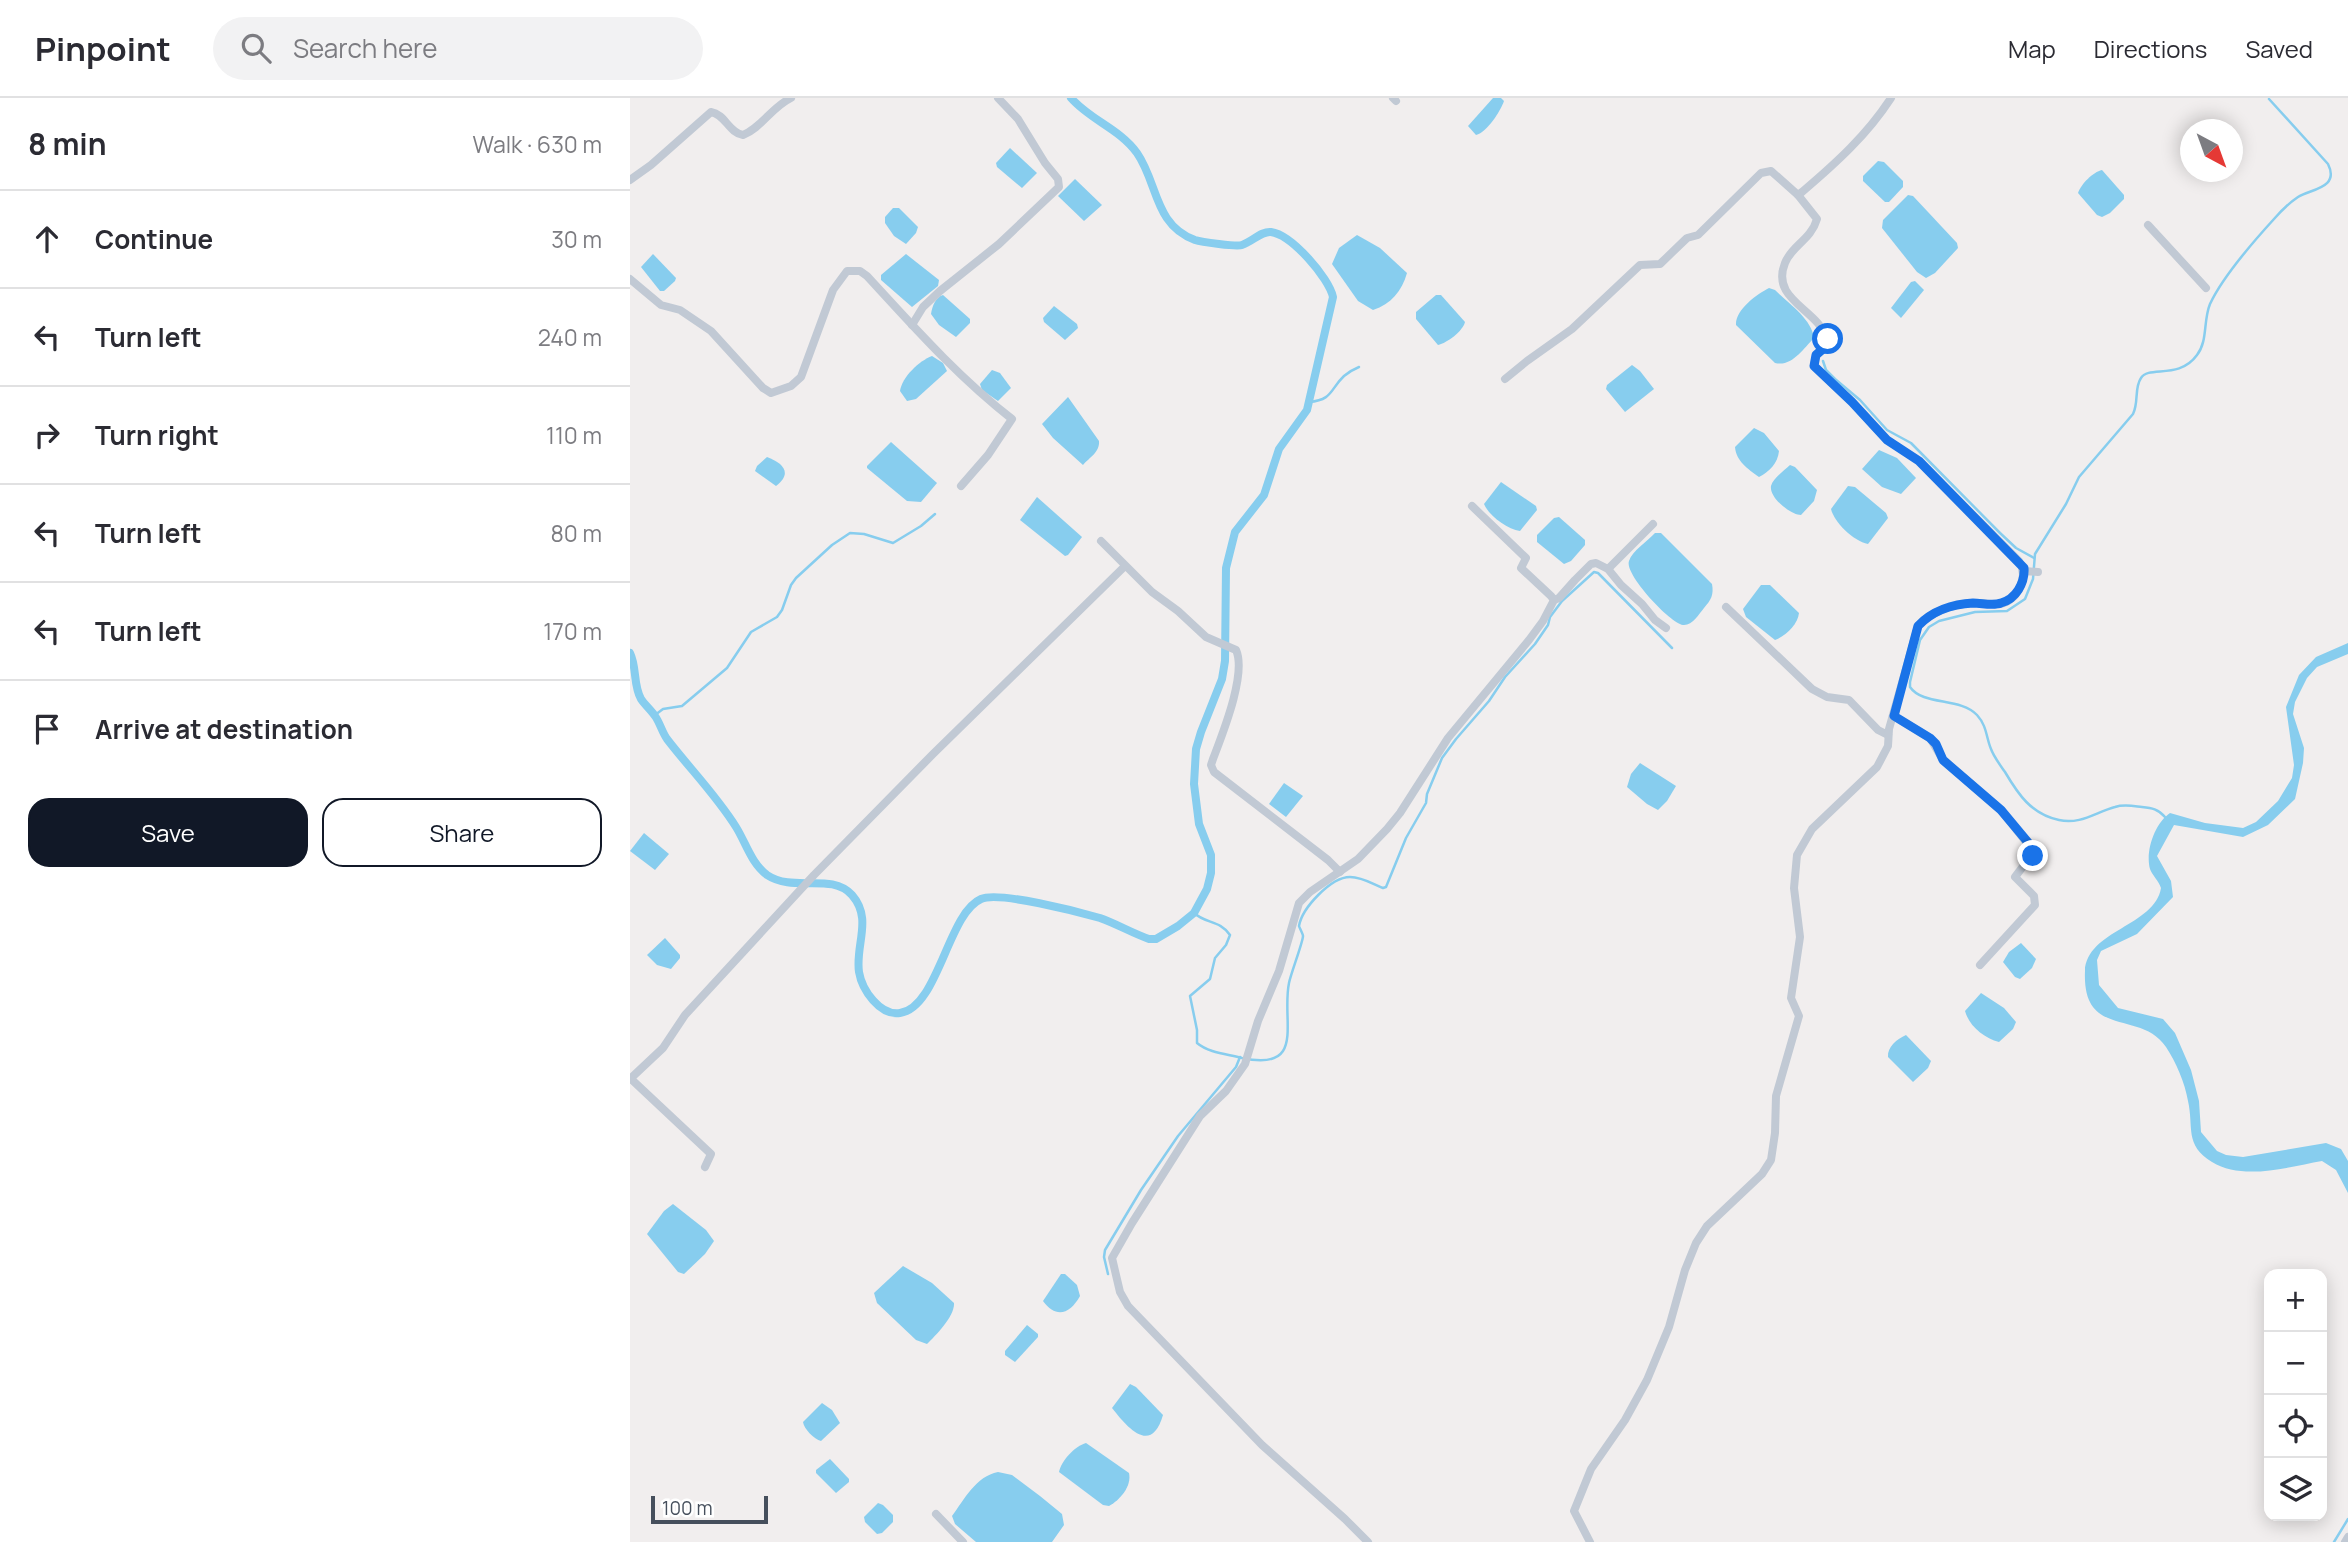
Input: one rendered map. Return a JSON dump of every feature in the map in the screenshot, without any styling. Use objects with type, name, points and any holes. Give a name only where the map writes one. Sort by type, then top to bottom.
[{"type":"street","points":[[630,180],[711,113],[715,112],[736,133],[743,135],[790,98]]},
{"type":"street","points":[[912,325],[923,307],[940,291],[999,244],[1059,187],[1058,179],[1018,119],[998,98]]},
{"type":"street","points":[[1798,195],[1841,160],[1891,98]]},
{"type":"street","points":[[1506,379],[1572,329],[1640,265],[1660,264],[1687,238],[1698,235],[1761,173],[1771,172],[1798,195],[1817,219],[1812,232],[1785,262],[1782,279],[1787,294],[1812,315],[1828,339],[1824,348],[1816,355],[1814,366],[1887,440],[1919,461],[2026,570],[2038,572]]},
{"type":"street","points":[[2148,225],[2206,288]]},
{"type":"street","points":[[630,279],[661,305],[680,310],[705,326],[727,346],[763,388],[771,393],[791,386],[801,377],[833,290],[847,271],[860,271],[977,390],[1012,419],[988,455],[961,485]]},
{"type":"street","points":[[1472,506],[1526,558],[1521,568],[1554,600]]},
{"type":"street","points":[[1608,569],[1653,524]]},
{"type":"street","points":[[1101,541],[1167,605],[1178,611],[1206,637],[1216,643],[1233,647],[1240,657],[1235,695],[1211,765],[1214,772],[1340,872]]},
{"type":"street","points":[[1368,1542],[1241,1423],[1128,1306],[1120,1292],[1112,1258],[1200,1116],[1226,1091],[1247,1058],[1258,1021],[1279,971],[1296,909],[1310,892],[1358,859],[1400,813],[1448,738],[1544,621],[1554,600],[1591,564],[1596,563],[1608,569],[1655,620],[1666,628]]},
{"type":"street","points":[[705,1167],[711,1154],[630,1079],[663,1048],[685,1015],[814,875],[1125,566]]},
{"type":"street","points":[[1590,1542],[1574,1510],[1591,1469],[1625,1420],[1647,1380],[1669,1327],[1692,1251],[1707,1226],[1762,1174],[1770,1160],[1775,1133],[1776,1096],[1799,1016],[1791,998],[1800,937],[1794,888],[1797,855],[1812,829],[1877,767],[1888,746],[1888,735],[1918,626],[1929,616],[1947,608],[1973,603],[2003,603],[2016,594],[2026,570]]},
{"type":"street","points":[[1726,607],[1812,689],[1827,697],[1849,700],[1878,730],[1888,735]]},
{"type":"street","points":[[1894,716],[1930,738],[1936,744],[1943,760],[2001,810],[2034,852],[2015,877],[2034,897],[2035,905],[1980,965]]},
{"type":"street","points":[[936,1514],[963,1542]]},
{"type":"street","points":[[2346,1542],[2348,1537]]},
{"type":"water","points":[[1493,98],[1501,98],[1504,101],[1493,121],[1476,135],[1468,126]]},
{"type":"water","points":[[1010,148],[1037,173],[1022,188],[997,167],[996,163]]},
{"type":"water","points":[[1878,161],[1884,162],[1903,181],[1903,187],[1889,202],[1885,202],[1863,181],[1863,176]]},
{"type":"water","points":[[2102,170],[2124,195],[2124,199],[2102,217],[2097,215],[2078,193],[2088,179]]},
{"type":"water","points":[[1075,179],[1102,205],[1084,221],[1058,196]]},
{"type":"water","points":[[1908,195],[1913,196],[1957,243],[1958,248],[1935,273],[1926,278],[1917,272],[1882,228],[1883,220]]},
{"type":"water","points":[[893,208],[899,208],[918,227],[906,244],[894,236],[885,223],[885,217]]},
{"type":"water","points":[[1357,235],[1380,248],[1407,273],[1395,296],[1373,310],[1358,301],[1332,264],[1339,248]]},
{"type":"water","points":[[653,254],[676,278],[664,291],[660,291],[641,267]]},
{"type":"water","points":[[906,254],[939,280],[938,286],[912,307],[881,280],[881,275]]},
{"type":"water","points":[[1915,281],[1924,290],[1901,318],[1891,308],[1911,282]]},
{"type":"water","points":[[1769,288],[1775,290],[1804,318],[1814,338],[1792,360],[1781,364],[1775,363],[1736,325],[1743,308]]},
{"type":"water","points":[[943,295],[970,319],[970,323],[956,337],[939,325],[931,314],[935,302]]},
{"type":"water","points":[[1436,295],[1441,295],[1465,322],[1454,336],[1438,345],[1416,319],[1416,312]]},
{"type":"water","points":[[1054,306],[1077,324],[1078,328],[1065,340],[1044,322],[1043,318]]},
{"type":"water","points":[[932,356],[943,363],[947,371],[916,399],[907,401],[900,391],[904,380],[917,366]]},
{"type":"water","points":[[1632,365],[1654,389],[1625,412],[1606,389],[1607,385]]},
{"type":"water","points":[[992,370],[1000,373],[1011,388],[998,401],[982,390],[980,384]]},
{"type":"water","points":[[1068,397],[1099,441],[1096,451],[1083,465],[1053,438],[1042,424]]},
{"type":"water","points":[[1754,428],[1764,433],[1779,451],[1772,467],[1759,477],[1740,461],[1735,447]]},
{"type":"water","points":[[891,442],[937,483],[921,502],[907,501],[867,468]]},
{"type":"water","points":[[1879,450],[1897,458],[1916,478],[1901,494],[1882,487],[1862,469]]},
{"type":"water","points":[[767,457],[778,462],[784,469],[784,477],[776,486],[755,471]]},
{"type":"water","points":[[1790,465],[1817,490],[1814,501],[1801,515],[1782,505],[1771,491],[1774,480]]},
{"type":"water","points":[[1501,482],[1536,506],[1537,510],[1520,531],[1499,521],[1484,504]]},
{"type":"water","points":[[1848,486],[1855,487],[1886,513],[1888,518],[1868,544],[1845,530],[1831,509]]},
{"type":"water","points":[[1037,497],[1082,537],[1068,555],[1065,556],[1020,520]]},
{"type":"water","points":[[1559,517],[1585,540],[1585,545],[1571,561],[1564,564],[1537,542],[1537,535],[1554,518]]},
{"type":"water","points":[[1655,533],[1661,533],[1712,584],[1712,594],[1708,602],[1689,624],[1683,625],[1668,616],[1640,586],[1629,567],[1633,554]]},
{"type":"water","points":[[1761,585],[1770,585],[1799,613],[1791,629],[1775,640],[1746,617],[1743,609]]},
{"type":"water","points":[[2348,643],[2348,654],[2317,667],[2307,678],[2295,702],[2293,714],[2304,748],[2295,799],[2268,825],[2243,837],[2174,825],[2157,856],[2171,881],[2173,897],[2137,934],[2101,951],[2097,960],[2099,985],[2118,1008],[2163,1019],[2175,1033],[2191,1070],[2199,1101],[2201,1132],[2217,1151],[2243,1157],[2326,1143],[2341,1149],[2348,1161],[2348,1193],[2336,1170],[2322,1161],[2251,1172],[2224,1168],[2203,1156],[2192,1135],[2190,1110],[2182,1080],[2166,1047],[2155,1036],[2115,1021],[2093,1007],[2087,993],[2085,971],[2089,957],[2097,946],[2147,911],[2156,901],[2161,888],[2150,869],[2150,846],[2160,823],[2170,813],[2205,823],[2243,828],[2256,822],[2278,801],[2292,778],[2294,765],[2286,707],[2299,675],[2316,657]]},
{"type":"water","points":[[1640,763],[1676,786],[1658,810],[1627,787],[1631,774]]},
{"type":"water","points":[[1284,783],[1303,796],[1286,817],[1269,804]]},
{"type":"water","points":[[644,833],[669,854],[655,870],[630,851]]},
{"type":"water","points":[[665,938],[680,955],[671,969],[657,965],[647,955]]},
{"type":"water","points":[[2021,943],[2036,959],[2032,968],[2020,979],[2015,977],[2003,962],[2009,952]]},
{"type":"water","points":[[1981,993],[2004,1008],[2016,1022],[2013,1029],[1999,1042],[1978,1031],[1965,1011]]},
{"type":"water","points":[[1906,1035],[1931,1061],[1928,1068],[1913,1082],[1888,1057],[1893,1044]]},
{"type":"water","points":[[673,1204],[706,1230],[714,1241],[684,1274],[678,1272],[647,1234],[664,1211]]},
{"type":"water","points":[[903,1266],[932,1283],[954,1303],[948,1319],[927,1344],[916,1340],[877,1303],[874,1293]]},
{"type":"water","points":[[1061,1274],[1065,1274],[1077,1285],[1080,1296],[1072,1307],[1058,1312],[1043,1301]]},
{"type":"water","points":[[1027,1325],[1038,1337],[1015,1362],[1005,1355],[1005,1351]]},
{"type":"water","points":[[1130,1384],[1163,1415],[1152,1434],[1139,1434],[1112,1408]]},
{"type":"water","points":[[822,1403],[832,1410],[840,1423],[821,1441],[805,1428],[803,1422]]},
{"type":"water","points":[[1086,1443],[1129,1473],[1129,1483],[1124,1492],[1109,1506],[1103,1505],[1059,1472],[1069,1454]]},
{"type":"water","points":[[830,1459],[849,1479],[836,1493],[816,1473],[816,1470]]},
{"type":"water","points":[[998,1472],[1012,1475],[1062,1514],[1064,1525],[1052,1542],[976,1542],[955,1524],[952,1516],[971,1490],[983,1478]]},
{"type":"water","points":[[878,1503],[893,1515],[893,1522],[882,1533],[877,1534],[865,1522],[864,1517]]},
{"type":"waterway","points":[[630,653],[641,699],[655,716],[667,739],[728,815],[761,870],[778,880],[834,885],[852,895],[861,913],[858,962],[861,979],[868,994],[886,1010],[900,1013],[913,1007],[924,995],[960,922],[981,899],[1004,898],[1058,907],[1100,918],[1149,939],[1156,939],[1194,913],[1207,889],[1211,873],[1211,855],[1199,824],[1194,784],[1196,749],[1222,679],[1225,661],[1226,568],[1235,532],[1264,495],[1279,449],[1307,410],[1333,297],[1325,279],[1308,258],[1280,235],[1267,232],[1239,245],[1199,241],[1182,233],[1164,214],[1137,153],[1122,137],[1087,113],[1071,98]]},
{"type":"waterway","points":[[2165,817],[2155,809],[2128,806],[2115,807],[2074,821],[2059,820],[2041,813],[2020,795],[1997,761],[1983,723],[1977,715],[1970,709],[1924,697],[1910,687],[1910,682],[1920,640],[1929,627],[1939,621],[1975,612],[2007,611],[2025,599],[2033,579],[2035,554],[2066,504],[2079,477],[2133,414],[2141,378],[2151,372],[2173,370],[2190,363],[2203,344],[2210,304],[2230,271],[2285,207],[2298,197],[2327,183],[2331,172],[2328,164],[2269,99]]},
{"type":"waterway","points":[[1823,361],[1826,370],[1860,400],[1887,430],[1911,443],[2016,548],[2034,558]]},
{"type":"waterway","points":[[1309,402],[1323,399],[1344,376],[1359,367]]},
{"type":"waterway","points":[[655,715],[663,709],[682,706],[727,668],[751,632],[777,617],[796,578],[832,545],[850,533],[864,534],[893,543],[935,514]]},
{"type":"waterway","points":[[1194,913],[1222,927],[1230,935],[1226,945],[1215,958],[1210,979],[1190,996],[1197,1043],[1213,1051],[1242,1058],[1276,1058],[1287,1040],[1289,983],[1303,935],[1299,926],[1311,903],[1326,888],[1342,878],[1359,878],[1386,887],[1406,838],[1426,803],[1442,758],[1489,701],[1505,677],[1535,644],[1562,601],[1594,572],[1598,573],[1672,648]]},
{"type":"waterway","points":[[1108,1274],[1105,1250],[1141,1190],[1178,1136],[1236,1067],[1240,1057]]},
{"type":"waterway","points":[[2334,1542],[2348,1519]]},
{"type":"route","points":[[1828,339],[1814,359],[1814,366],[1819,372],[1852,402],[1887,440],[1919,461],[2024,568],[2016,594],[2003,603],[1973,603],[1947,608],[1929,616],[1918,626],[1894,716],[1936,744],[1943,760],[2001,810],[2032,847],[2033,856]]}]
